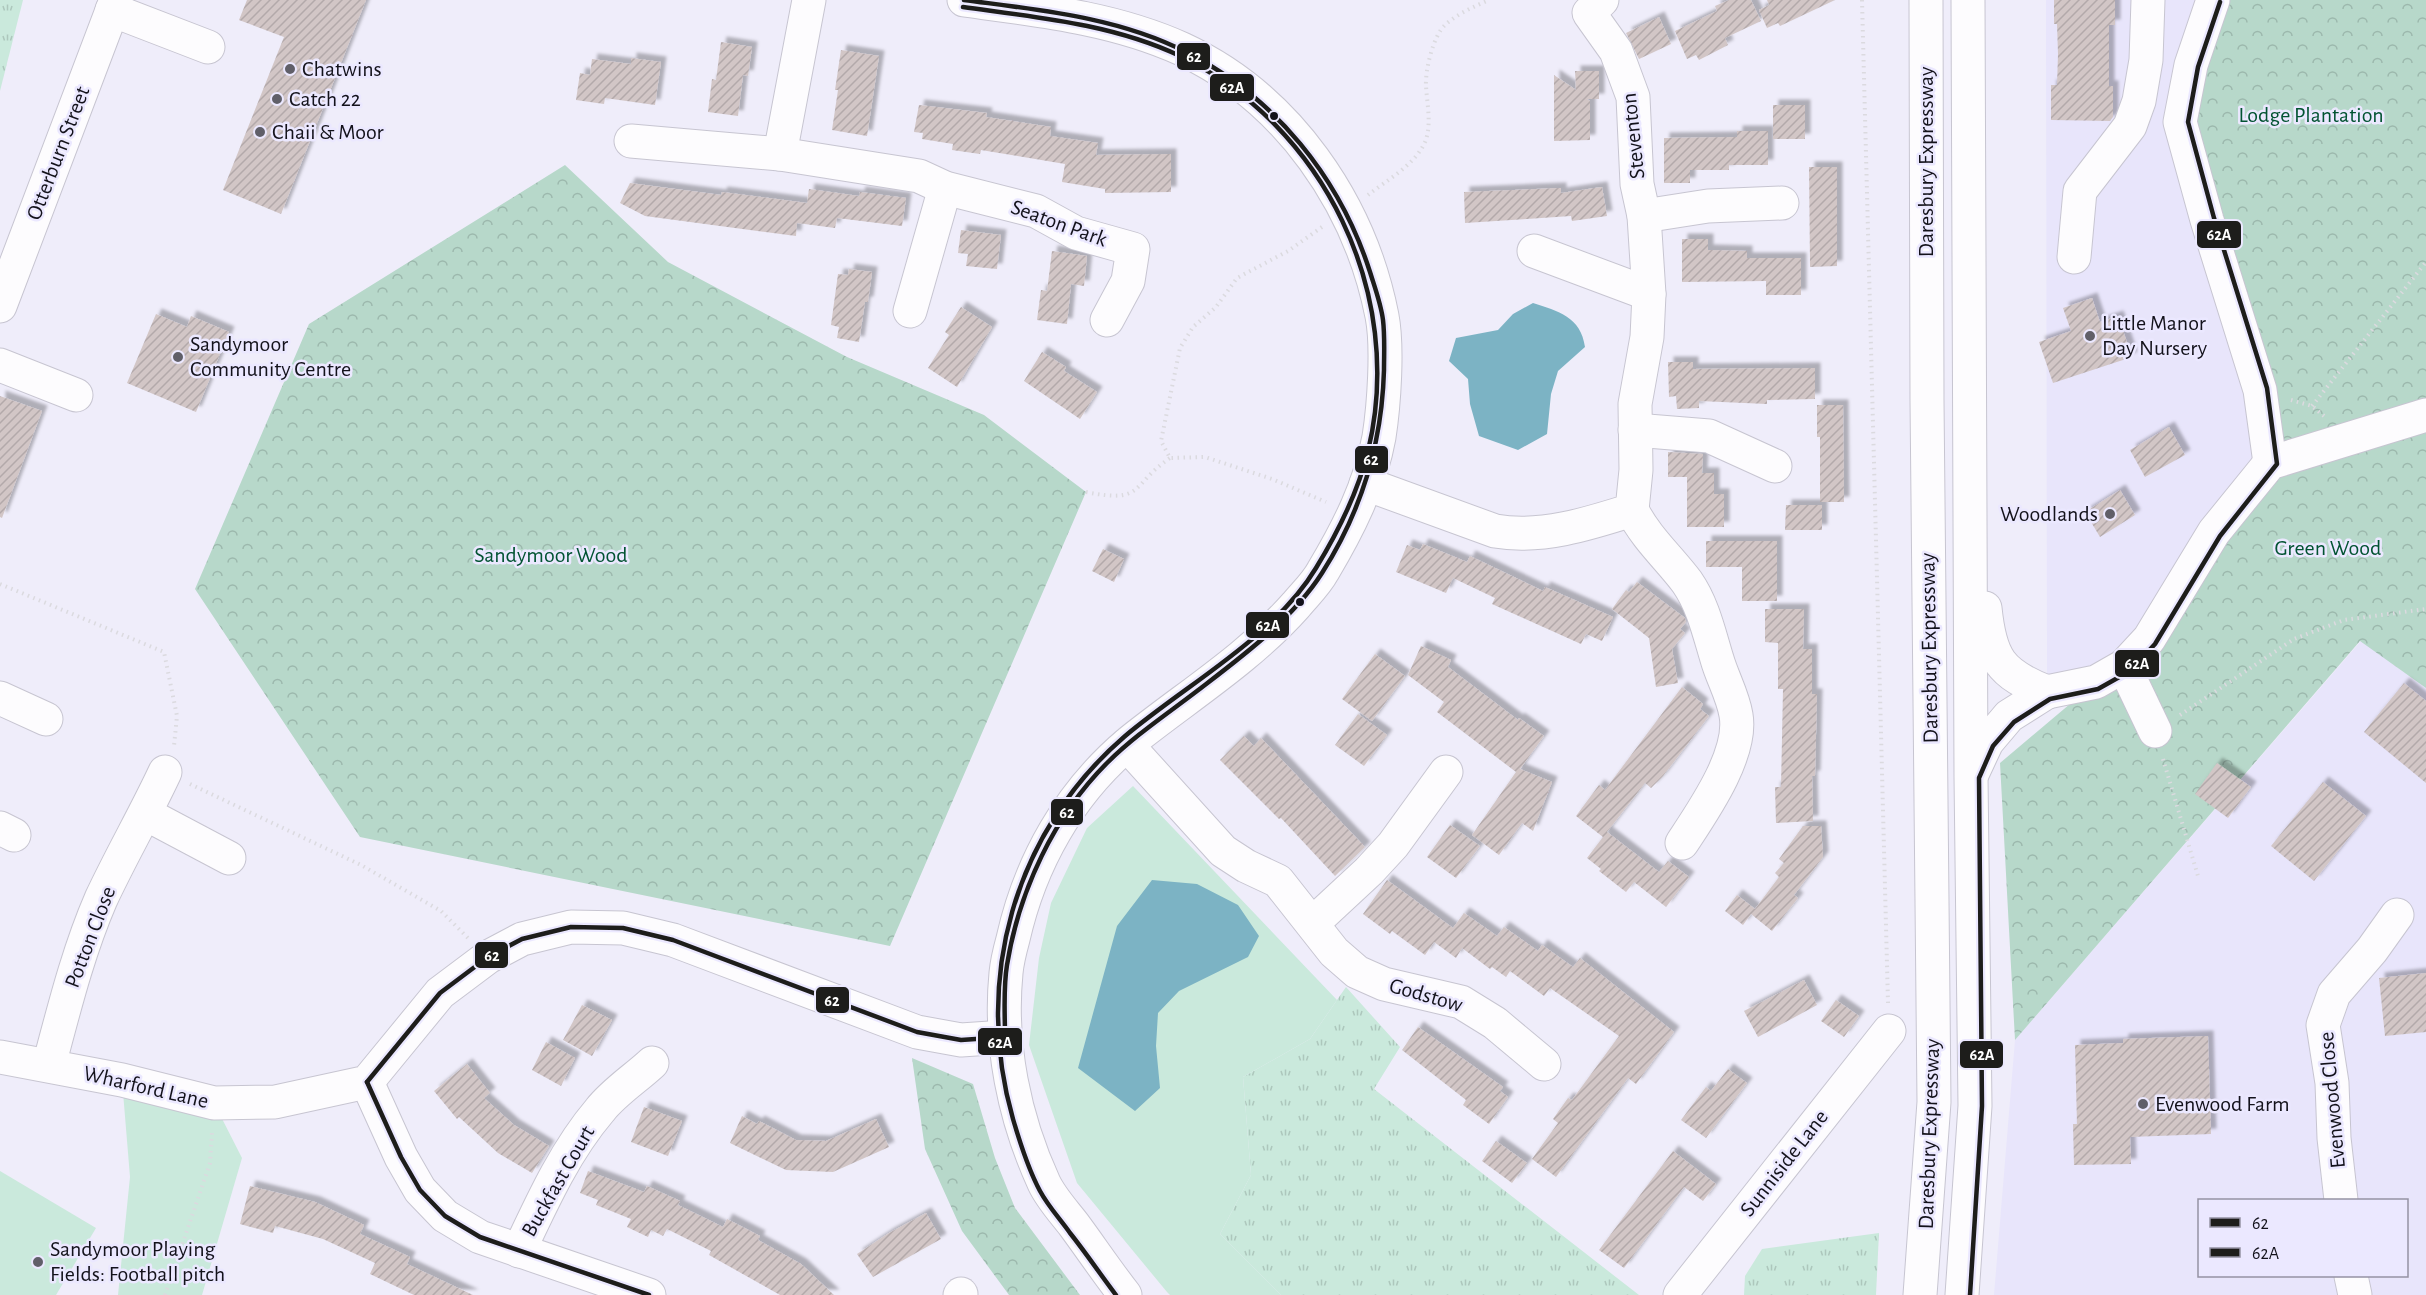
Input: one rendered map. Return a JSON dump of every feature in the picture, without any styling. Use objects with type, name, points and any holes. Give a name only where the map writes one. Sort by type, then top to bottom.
[{"type":"street","points":[[780,154],[809,0]]},
{"type":"street","points":[[964,0],[1101,10],[1144,34],[1186,51],[1241,85],[1289,128],[1322,170],[1357,203],[1368,263],[1383,320],[1384,387],[1379,437],[1355,515],[1319,577],[1277,626],[1223,672],[1127,745],[1085,787],[1050,837],[1022,902],[1006,970],[1005,1037],[1020,1121],[1046,1187],[1125,1295]]},
{"type":"street","name":"Steventon","points":[[1602,0],[1588,13],[1616,51],[1633,97],[1637,184],[1644,216],[1649,294],[1647,337],[1635,404],[1636,470],[1632,510]]},
{"type":"street","name":"Daresbury Expressway","points":[[1920,1295],[1934,1102],[1927,412],[1926,0]]},
{"type":"street","name":"Daresbury Expressway","points":[[1962,1295],[1975,1106],[1971,776],[1968,0]]},
{"type":"street","points":[[2074,257],[2080,191],[2130,126],[2139,101],[2146,60],[2148,0]]},
{"type":"street","points":[[2213,0],[2191,65],[2180,122],[2210,231],[2260,390],[2270,463]]},
{"type":"street","points":[[114,5],[208,47]]},
{"type":"street","name":"Otterburn Street","points":[[0,306],[114,5]]},
{"type":"street","name":"Seaton Park","points":[[631,141],[780,154],[920,176],[945,188],[1036,211],[1076,233],[1133,249],[1128,281],[1107,320]]},
{"type":"street","points":[[910,311],[945,188]]},
{"type":"street","points":[[1644,216],[1708,207],[1782,203]]},
{"type":"street","points":[[1534,251],[1649,294]]},
{"type":"street","points":[[0,365],[76,394]]},
{"type":"street","points":[[1971,776],[1987,742],[2009,716],[2047,692],[2096,682],[2124,666],[2149,639],[2214,532],[2270,463],[2426,415]]},
{"type":"street","points":[[1635,430],[1708,436],[1775,466]]},
{"type":"street","points":[[1969,436],[1986,624],[1992,652],[2024,683],[2047,692]]},
{"type":"street","points":[[1366,484],[1495,531],[1515,535],[1542,533],[1603,520],[1632,510],[1639,525],[1688,583],[1702,610],[1736,715],[1735,739],[1726,764],[1707,805],[1682,843]]},
{"type":"street","points":[[2124,666],[2155,731]]},
{"type":"street","points":[[0,698],[46,719]]},
{"type":"street","name":"Godstow","points":[[1127,745],[1223,851],[1246,866],[1278,881],[1334,952],[1357,972],[1384,984],[1461,1002],[1495,1023],[1544,1064]]},
{"type":"street","name":"Potton Close","points":[[49,1065],[79,956],[102,898],[165,772]]},
{"type":"street","points":[[1313,923],[1369,871],[1392,845],[1446,772]]},
{"type":"street","points":[[146,814],[229,858]]},
{"type":"street","name":"Evenwood Close","points":[[2341,1199],[2334,1138],[2332,1083],[2324,1025],[2334,994],[2372,950],[2397,915]]},
{"type":"street","points":[[649,1295],[480,1237],[445,1216],[420,1190],[401,1157],[367,1082],[440,993],[488,957],[522,939],[571,927],[623,928],[673,940],[917,1032],[961,1040],[1005,1037]]},
{"type":"street","name":"Sunniside Lane","points":[[1680,1295],[1889,1031]]},
{"type":"street","name":"Wharford Lane","points":[[0,1057],[122,1080],[214,1103],[275,1102],[367,1082]]},
{"type":"street","name":"Buckfast Court","points":[[519,1251],[541,1205],[576,1143],[601,1108],[652,1064]]},
{"type":"street","points":[[1912,1295],[1927,1221]]},
{"type":"street","points":[[2351,1277],[2355,1295]]},
{"type":"path","points":[[1170,459],[1161,441],[1180,348],[1193,327],[1216,307],[1237,278],[1288,251],[1357,203],[1419,152],[1426,139],[1428,112],[1426,83],[1430,53],[1443,27],[1470,8],[1489,0]]},
{"type":"path","points":[[1862,0],[1889,1031]]},
{"type":"path","points":[[2312,406],[2426,262]]},
{"type":"path","points":[[2260,390],[2312,406],[2352,439]]},
{"type":"path","points":[[1086,492],[1111,497],[1128,496],[1144,483],[1157,467],[1170,459],[1205,457],[1272,479],[1355,515]]},
{"type":"path","points":[[0,584],[164,652],[177,716],[172,758],[165,772],[362,865],[441,911],[488,957]]},
{"type":"path","points":[[2198,876],[2155,731],[2294,639],[2344,620],[2426,609]]},
{"type":"path","points":[[165,1295],[210,1163],[214,1103]]},
{"type":"shaded area","points":[[2046,0],[2213,0],[2270,463],[2149,639],[2047,692]]},
{"type":"shaded area","points":[[2361,641],[2426,688],[2426,1295],[1994,1295],[2015,1040]]},
{"type":"green space","points":[[0,0],[23,0],[0,91]]},
{"type":"green space","points":[[2213,0],[2426,0],[2426,688],[2360,641],[2015,1040],[2000,763],[2096,682],[2270,463],[2207,220],[2191,65]]},
{"type":"green space","name":"Sandymoor Wood","points":[[565,165],[668,262],[847,357],[984,415],[1086,492],[890,946],[360,837],[195,589],[309,324]]},
{"type":"green space","points":[[1133,786],[1337,1000],[1310,1039],[1243,1077],[1251,1175],[1220,1234],[1281,1295],[1170,1295],[1077,1183],[1029,1045],[1039,958],[1051,903],[1087,828]]},
{"type":"green space","points":[[1346,987],[1400,1047],[1374,1089],[1639,1295],[1281,1295],[1220,1234],[1251,1175],[1243,1077],[1310,1039]]},
{"type":"green space","points":[[912,1058],[973,1084],[995,1158],[1015,1208],[1080,1295],[1009,1295],[962,1231],[925,1149]]},
{"type":"green space","points":[[122,1080],[214,1103],[242,1158],[202,1295],[118,1295],[130,1177]]},
{"type":"green space","name":"Sandymoor Playing Fields: Football pitch","points":[[0,1171],[96,1228],[56,1295],[0,1295]]},
{"type":"green space","points":[[1879,1233],[1876,1295],[1744,1295],[1745,1276],[1762,1249]]},
{"type":"water","points":[[1533,303],[1551,309],[1573,322],[1583,337],[1585,347],[1558,371],[1551,394],[1547,434],[1518,450],[1479,436],[1470,404],[1468,379],[1449,361],[1456,338],[1498,330],[1513,314]]},
{"type":"water","points":[[1152,880],[1197,884],[1238,905],[1259,936],[1248,957],[1179,991],[1158,1013],[1156,1046],[1160,1088],[1135,1111],[1078,1068],[1117,926]]},
{"type":"building","points":[[247,0],[366,0],[281,214],[223,190],[284,37],[239,20]]},
{"type":"building","points":[[1729,0],[1751,0],[1761,21],[1725,38],[1728,45],[1699,60],[1696,55],[1687,59],[1675,31],[1717,11],[1715,6]]},
{"type":"building","points":[[1767,0],[1835,0],[1780,26],[1778,23],[1767,28],[1759,10],[1769,5]]},
{"type":"building","points":[[2054,0],[2115,0],[2115,25],[2109,25],[2109,86],[2113,86],[2113,117],[2110,121],[2051,120],[2051,85],[2057,85],[2058,54]]},
{"type":"building","points":[[1659,17],[1671,44],[1639,59],[1626,33]]},
{"type":"building","points":[[721,42],[752,47],[748,76],[743,75],[738,116],[708,112],[712,79],[716,80]]},
{"type":"building","points":[[841,50],[879,56],[867,136],[832,130]]},
{"type":"building","points":[[631,58],[661,62],[655,105],[605,98],[604,104],[576,100],[580,73],[590,75],[592,59],[631,64]]},
{"type":"building","points":[[1575,71],[1599,71],[1599,99],[1587,99],[1590,101],[1590,140],[1554,141],[1554,75],[1576,90]]},
{"type":"building","points":[[919,105],[987,113],[986,117],[1051,127],[1050,136],[1098,143],[1096,155],[1171,154],[1171,192],[1105,193],[1105,189],[1062,182],[1065,164],[981,150],[980,154],[952,150],[953,144],[922,139],[923,133],[914,132]]},
{"type":"building","points":[[1773,105],[1805,105],[1805,139],[1773,139]]},
{"type":"building","points":[[1737,131],[1768,131],[1768,165],[1729,165],[1729,170],[1690,170],[1690,183],[1664,183],[1664,138],[1737,137]]},
{"type":"building","points":[[1809,167],[1837,167],[1837,266],[1810,267]]},
{"type":"building","points":[[630,183],[807,203],[809,189],[859,196],[860,192],[906,198],[902,226],[837,218],[835,228],[797,223],[796,236],[645,216],[620,203]]},
{"type":"building","points":[[1602,187],[1607,216],[1572,221],[1571,216],[1465,223],[1464,192],[1561,188],[1561,193]]},
{"type":"building","points":[[961,230],[1001,235],[997,269],[966,266],[968,254],[958,253]]},
{"type":"building","points":[[1682,239],[1708,239],[1708,250],[1747,251],[1747,258],[1801,258],[1801,295],[1766,295],[1766,281],[1682,282]]},
{"type":"building","points":[[1052,251],[1087,256],[1084,286],[1071,284],[1067,324],[1037,320],[1041,290],[1047,291]]},
{"type":"building","points":[[849,269],[872,272],[859,342],[837,338],[839,327],[831,325],[838,274],[848,275]]},
{"type":"building","name":"Little Manor Day Nursery","points":[[2092,298],[2100,322],[2118,316],[2132,357],[2053,383],[2039,342],[2071,331],[2063,308]]},
{"type":"building","points":[[961,307],[992,327],[957,387],[928,368],[949,335],[945,332]]},
{"type":"building","name":"Sandymoor Community Centre","points":[[156,314],[187,327],[191,316],[229,332],[196,412],[127,383]]},
{"type":"building","points":[[1042,352],[1066,367],[1064,371],[1097,392],[1080,419],[1024,381]]},
{"type":"building","points":[[1668,362],[1693,362],[1693,369],[1815,368],[1815,399],[1767,400],[1767,404],[1699,401],[1699,408],[1677,409],[1676,396],[1669,397]]},
{"type":"building","points":[[0,396],[42,411],[2,518],[0,517]]},
{"type":"building","points":[[1817,405],[1843,405],[1844,502],[1820,502],[1820,437],[1817,437]]},
{"type":"building","points":[[2169,427],[2185,455],[2145,477],[2130,450]]},
{"type":"building","points":[[1668,452],[1703,454],[1702,473],[1714,473],[1714,494],[1724,494],[1724,527],[1687,527],[1687,477],[1668,477]]},
{"type":"building","name":"Woodlands","points":[[2120,490],[2135,515],[2100,537],[2085,512]]},
{"type":"building","points":[[1786,505],[1822,505],[1822,530],[1785,530]]},
{"type":"building","points":[[1706,541],[1777,541],[1777,601],[1742,601],[1742,567],[1706,567]]},
{"type":"building","points":[[1423,544],[1467,562],[1470,556],[1543,591],[1545,587],[1613,617],[1602,641],[1586,634],[1581,644],[1492,604],[1495,598],[1453,578],[1446,593],[1396,572],[1407,545],[1420,550]]},
{"type":"building","points":[[1103,549],[1124,559],[1114,582],[1092,571]]},
{"type":"building","points":[[1637,582],[1685,618],[1686,622],[1680,629],[1685,633],[1672,649],[1678,683],[1656,687],[1649,638],[1612,609],[1626,590],[1629,592]]},
{"type":"building","points":[[1765,609],[1804,609],[1803,649],[1812,649],[1812,694],[1817,694],[1815,776],[1812,776],[1813,821],[1776,823],[1775,787],[1781,787],[1783,689],[1778,689],[1778,643],[1765,642]]},
{"type":"building","points":[[1421,646],[1451,660],[1448,667],[1518,720],[1519,718],[1544,736],[1520,769],[1552,782],[1533,831],[1522,823],[1499,855],[1472,835],[1516,772],[1437,712],[1444,702],[1408,675]]},
{"type":"building","points":[[1375,654],[1405,676],[1372,721],[1342,699]]},
{"type":"building","points":[[2404,683],[2426,701],[2426,783],[2364,732]]},
{"type":"building","points":[[1682,687],[1703,704],[1700,709],[1709,716],[1663,776],[1651,788],[1645,783],[1607,832],[1659,872],[1668,861],[1689,877],[1666,907],[1634,882],[1626,892],[1599,871],[1601,869],[1587,858],[1603,837],[1576,816],[1599,785],[1605,790]]},
{"type":"building","points":[[1358,714],[1387,735],[1364,766],[1335,745]]},
{"type":"building","points":[[1244,736],[1254,746],[1261,738],[1365,847],[1335,876],[1281,818],[1279,819],[1220,760]]},
{"type":"building","points":[[2217,763],[2251,787],[2228,818],[2195,794]]},
{"type":"building","points":[[2323,782],[2366,816],[2314,881],[2271,846]]},
{"type":"building","points":[[1450,825],[1480,846],[1456,878],[1427,857]]},
{"type":"building","points":[[1803,826],[1821,826],[1823,857],[1794,895],[1798,898],[1772,931],[1751,914],[1743,925],[1725,911],[1737,895],[1755,909],[1779,877],[1775,873],[1784,863],[1779,859]]},
{"type":"building","points":[[1387,880],[1453,928],[1464,913],[1497,936],[1504,927],[1538,951],[1542,945],[1573,967],[1580,958],[1674,1032],[1636,1084],[1628,1078],[1556,1177],[1532,1159],[1558,1123],[1553,1119],[1568,1098],[1572,1100],[1619,1036],[1550,988],[1544,996],[1510,971],[1506,977],[1492,967],[1490,969],[1462,948],[1456,958],[1434,942],[1425,955],[1392,931],[1390,934],[1363,914]]},
{"type":"building","points":[[2426,973],[2426,1032],[2385,1036],[2379,978]]},
{"type":"building","points":[[1804,980],[1817,1005],[1758,1037],[1744,1011]]},
{"type":"building","points":[[1836,1000],[1859,1016],[1844,1037],[1821,1021]]},
{"type":"building","points":[[582,1005],[612,1020],[592,1056],[563,1040]]},
{"type":"building","points":[[1418,1027],[1503,1087],[1500,1091],[1508,1097],[1489,1124],[1463,1105],[1466,1100],[1402,1050]]},
{"type":"building","name":"Evenwood Farm","points":[[2208,1036],[2211,1134],[2130,1137],[2131,1164],[2074,1165],[2073,1124],[2077,1124],[2075,1045],[2123,1043],[2123,1039]]},
{"type":"building","points":[[546,1042],[575,1058],[561,1086],[532,1070]]},
{"type":"building","points":[[467,1064],[490,1093],[484,1098],[514,1125],[549,1146],[532,1173],[498,1153],[459,1117],[457,1119],[434,1091]]},
{"type":"building","points":[[1728,1069],[1747,1083],[1706,1138],[1681,1120],[1706,1087],[1711,1091]]},
{"type":"building","points":[[644,1107],[682,1121],[668,1156],[631,1142]]},
{"type":"building","points":[[742,1116],[757,1124],[759,1121],[796,1140],[826,1141],[876,1119],[889,1147],[833,1172],[786,1170],[730,1143]]},
{"type":"building","points":[[1496,1141],[1527,1163],[1512,1183],[1482,1161]]},
{"type":"building","points":[[1673,1151],[1716,1184],[1703,1201],[1684,1187],[1624,1268],[1599,1250]]},
{"type":"building","points":[[588,1171],[644,1192],[647,1186],[680,1201],[678,1205],[723,1227],[727,1219],[760,1236],[758,1240],[801,1264],[834,1295],[780,1295],[709,1255],[711,1251],[667,1229],[663,1236],[651,1230],[648,1237],[627,1227],[631,1219],[596,1205],[598,1200],[580,1193]]},
{"type":"building","points":[[250,1186],[315,1202],[364,1225],[360,1234],[410,1257],[407,1264],[473,1295],[414,1295],[370,1274],[375,1263],[323,1239],[275,1226],[273,1233],[240,1224]]},
{"type":"building","points":[[926,1213],[941,1239],[873,1277],[857,1254]]},
{"type":"transit line","name":"62","points":[[964,0],[1078,17],[1133,31],[1186,52],[1248,92],[1300,144],[1322,173],[1341,204],[1370,272],[1381,308],[1384,333],[1382,397],[1374,450],[1358,501],[1336,550],[1310,590],[1281,622],[1117,753],[1088,784],[1071,807],[1042,856],[1020,910],[1006,974],[1005,1037]]},
{"type":"transit line","name":"62A","points":[[1970,1295],[1982,1106],[1979,778],[1993,746],[2014,722],[2050,699],[2098,689],[2130,671],[2155,644],[2220,536],[2277,464],[2267,388],[2214,218],[2188,122],[2198,67],[2220,2]]},
{"type":"transit line","name":"62A","points":[[963,7],[1046,18],[1128,36],[1180,56],[1231,87],[1275,125],[1313,170],[1342,221],[1363,275],[1375,333],[1377,392],[1368,451],[1359,482],[1316,568],[1277,617],[1253,639],[1124,737],[1086,775],[1055,817],[1030,863],[1012,912],[1002,962],[998,1014],[1002,1067],[1013,1119],[1021,1147],[1043,1197],[1116,1295]]},
{"type":"transit line","name":"62","points":[[367,1082],[440,993],[488,957],[522,939],[571,927],[623,928],[673,940],[917,1032],[961,1040],[1005,1037]]},
{"type":"transit line","name":"62","points":[[367,1082],[401,1157],[420,1190],[445,1216],[480,1237],[649,1295]]},
{"type":"place","name":"Chatwins","points":[[290,69]]},
{"type":"place","name":"Catch 22","points":[[277,99]]},
{"type":"place","name":"Chaii & Moor","points":[[260,132]]},
{"type":"place","name":"Little Manor Day Nursery","points":[[2090,336]]},
{"type":"place","name":"Sandymoor Community Centre","points":[[178,357]]},
{"type":"place","name":"Woodlands","points":[[2110,514]]},
{"type":"place","name":"Evenwood Farm","points":[[2143,1104]]},
{"type":"place","name":"Sandymoor Playing Fields: Football pitch","points":[[38,1262]]},
{"type":"park label","name":"Lodge Plantation","points":[[2311,115]]},
{"type":"park label","name":"Green Wood","points":[[2328,548]]}]
